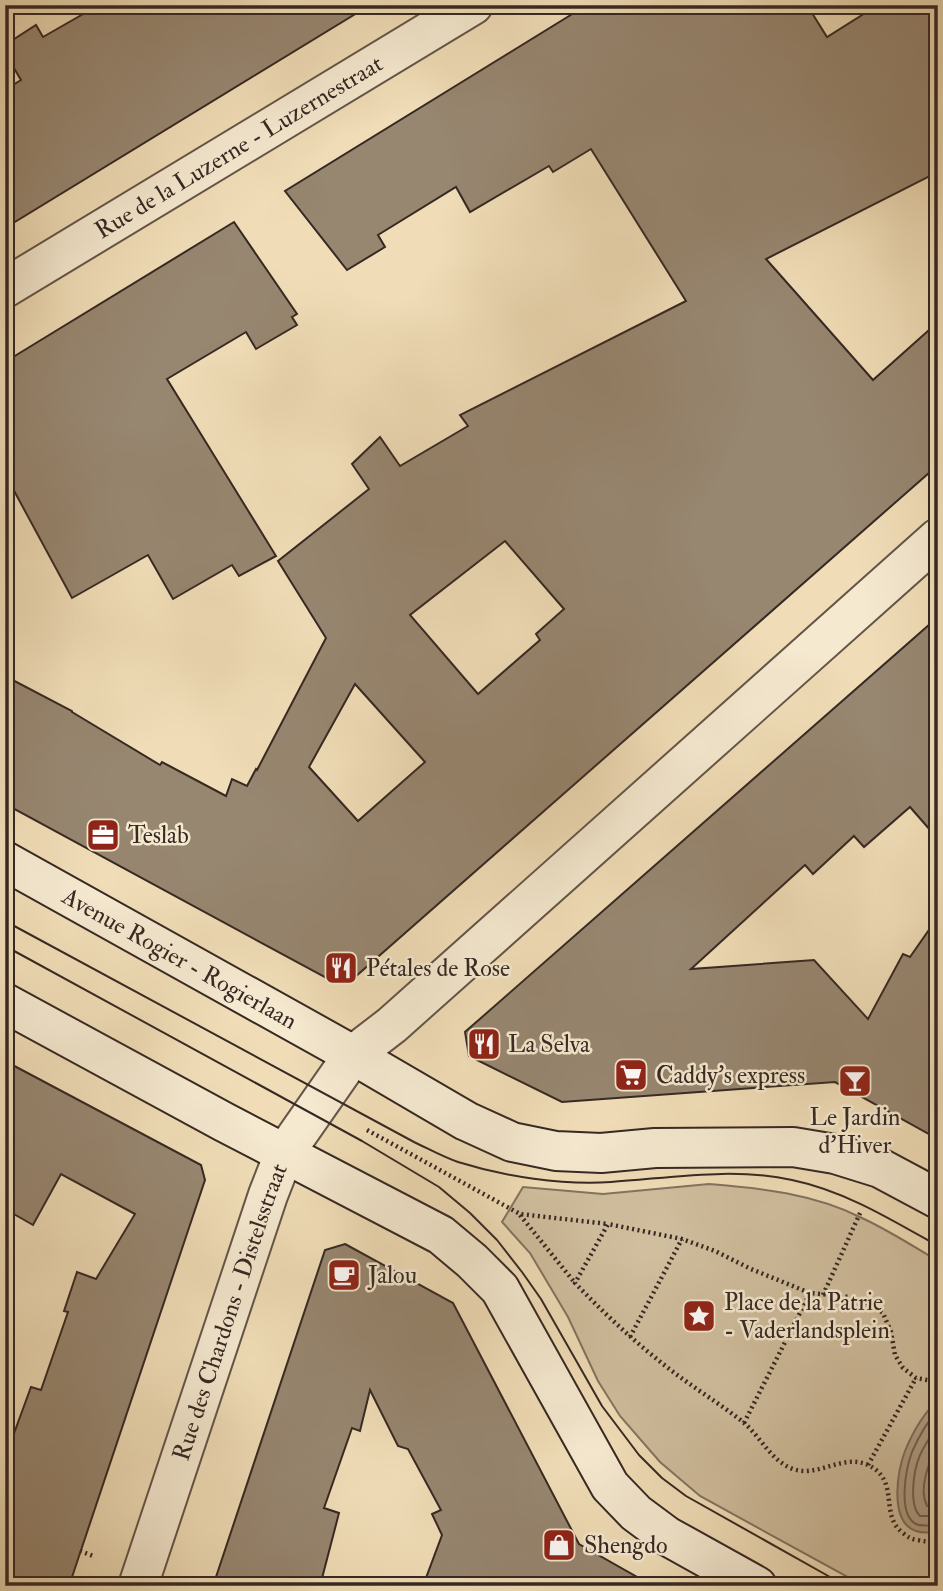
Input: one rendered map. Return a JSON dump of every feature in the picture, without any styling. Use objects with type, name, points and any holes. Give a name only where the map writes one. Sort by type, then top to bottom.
[{"type":"street","name":"Rue de la Luzerne - Luzernestraat","points":[[5,288],[473,5]]},
{"type":"street","name":"Rue des Chardons - Distelsstraat","points":[[138,1586],[284,1154],[353,1055],[392,1025],[938,538]]},
{"type":"street","name":"Avenue Rogier - Rogierlaan","points":[[5,861],[353,1055]]},
{"type":"street","points":[[5,1003],[284,1154],[441,1235],[500,1289],[610,1486],[636,1513],[667,1536],[757,1586]]},
{"type":"street","points":[[353,1055],[466,1121],[512,1142],[556,1151],[601,1153],[655,1148],[793,1147],[835,1154],[880,1168],[938,1199]]},
{"type":"path","points":[[367,1130],[520,1214],[608,1224],[682,1239],[810,1293],[849,1297],[867,1303],[883,1313],[891,1332],[895,1355],[903,1368],[916,1378],[938,1382]]},
{"type":"path","points":[[822,1295],[861,1211]]},
{"type":"path","points":[[520,1214],[575,1283],[630,1337],[744,1423],[764,1443],[775,1459],[794,1469],[814,1471],[854,1461],[868,1465],[882,1474],[889,1490],[890,1512],[896,1528],[911,1539],[931,1542],[938,1540]]},
{"type":"path","points":[[575,1283],[608,1224]]},
{"type":"path","points":[[630,1337],[682,1239]]},
{"type":"path","points":[[744,1423],[810,1293]]},
{"type":"path","points":[[868,1465],[916,1378]]},
{"type":"path","points":[[80,1551],[93,1556]]},
{"type":"shaded area","name":"Place de la Patrie - Vaderlandsplein","points":[[709,1184],[768,1190],[826,1203],[872,1223],[938,1261],[938,1586],[864,1586],[700,1496],[660,1462],[620,1416],[598,1381],[568,1317],[530,1253],[502,1222],[523,1187],[603,1194]]},
{"type":"water","points":[[938,1400],[938,1532],[921,1532],[907,1526],[902,1518],[897,1495],[898,1483],[902,1460],[911,1438],[923,1417]]},
{"type":"building","points":[[99,5],[370,5],[5,228],[5,90],[21,80],[5,53],[5,45],[36,25],[43,37]]},
{"type":"building","points":[[587,5],[807,5],[827,37],[878,5],[938,5],[938,172],[766,259],[873,380],[938,322],[938,465],[355,977],[332,981],[5,804],[5,676],[72,711],[160,765],[162,762],[226,796],[232,779],[247,786],[326,638],[278,561],[369,489],[352,464],[380,437],[400,466],[468,426],[460,415],[686,301],[591,149],[553,172],[549,166],[470,212],[456,187],[378,235],[385,247],[347,270],[285,191]],"holes":[[[505,541],[564,609],[536,634],[540,640],[478,694],[410,615]],[[355,684],[425,762],[358,821],[309,767]]]},
{"type":"building","points":[[234,222],[297,314],[292,317],[297,325],[256,349],[246,332],[167,379],[276,556],[239,576],[232,565],[173,599],[148,555],[72,598],[5,474],[5,362]]},
{"type":"building","points":[[938,617],[938,839],[910,807],[864,847],[854,836],[813,874],[805,865],[691,969],[814,960],[868,1019],[903,954],[910,957],[938,917],[938,1139],[835,1082],[562,1102],[469,1056],[465,1032]]},
{"type":"building","points":[[5,1061],[201,1165],[205,1180],[69,1586],[5,1586],[5,1458],[31,1387],[41,1390],[68,1312],[64,1311],[77,1272],[96,1279],[135,1214],[61,1174],[33,1225],[5,1209]]},
{"type":"building","points":[[345,1244],[453,1303],[579,1544],[653,1586],[423,1586],[442,1535],[432,1514],[441,1510],[408,1449],[398,1446],[370,1390],[360,1431],[352,1428],[324,1508],[339,1513],[320,1586],[213,1586],[325,1250]]},
{"type":"tram line","points":[[5,921],[414,1142],[458,1162],[514,1176],[573,1182],[725,1174],[770,1176],[831,1191],[938,1246]]},
{"type":"tram line","points":[[5,946],[362,1141],[439,1187],[497,1240],[522,1272],[541,1299],[602,1406],[639,1455],[662,1478],[686,1496],[846,1586]]},
{"type":"place","name":"Teslab","points":[[103,835]]},
{"type":"place","name":"Pétales de Rose","points":[[341,968]]},
{"type":"place","name":"La Selva","points":[[484,1044]]},
{"type":"place","name":"Caddy's express","points":[[631,1075]]},
{"type":"place","name":"Le Jardin d'Hiver","points":[[855,1081]]},
{"type":"place","name":"Jalou","points":[[344,1275]]},
{"type":"place","name":"Place de la Patrie - Vaderlandsplein","points":[[699,1316]]},
{"type":"place","name":"Shengdo","points":[[559,1545]]}]
